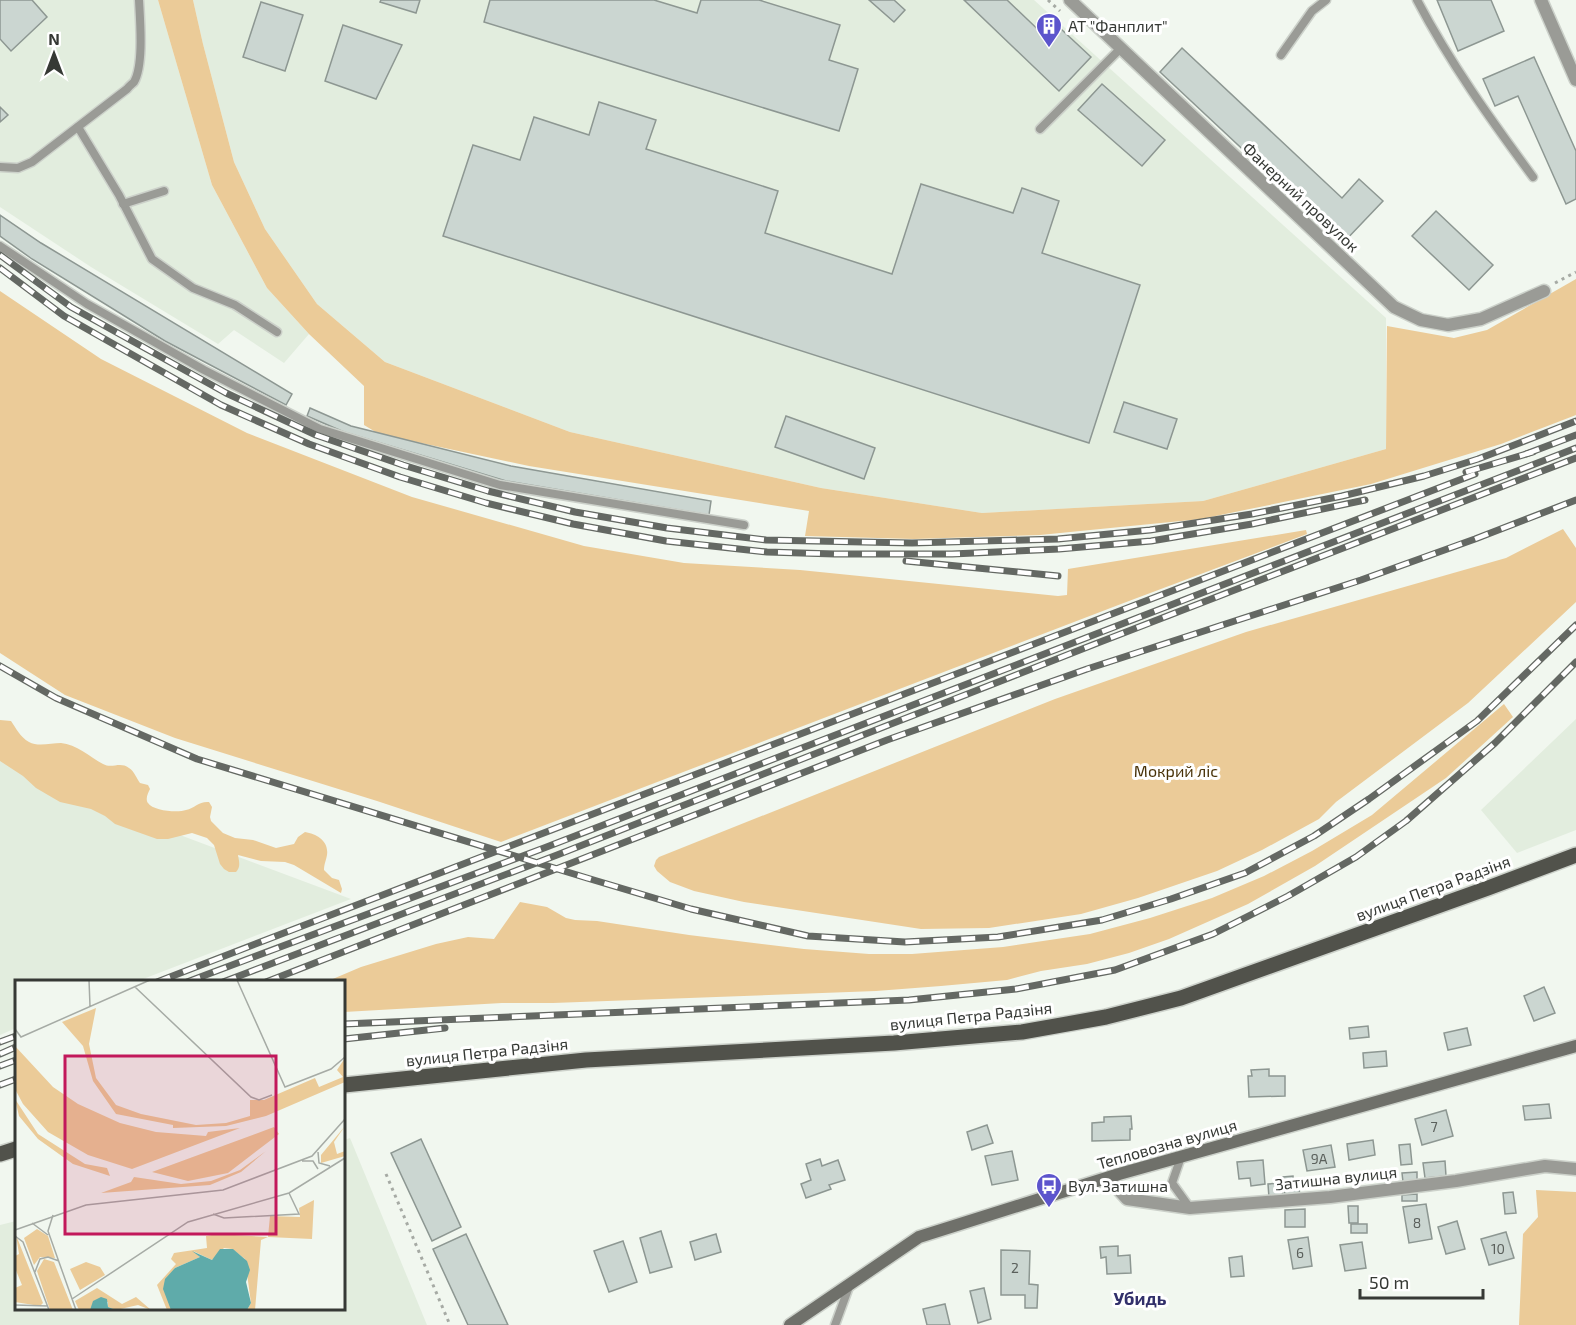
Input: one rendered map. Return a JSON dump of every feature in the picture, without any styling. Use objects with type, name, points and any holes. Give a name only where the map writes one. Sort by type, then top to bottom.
[{"type":"main road","name":"вулиця Петра Радзіня","points":[[345,1085],[586,1060],[894,1043],[1022,1032],[1106,1017],[1192,994],[1576,855]]},
{"type":"main road","points":[[0,1154],[15,1149]]},
{"type":"street","name":"Фанерний провулок","points":[[1070,0],[1394,307],[1421,320],[1448,325],[1481,320],[1544,291]]},
{"type":"street","points":[[1541,0],[1576,80]]},
{"type":"street","name":"Тепловозна вулиця","points":[[790,1325],[919,1237],[1108,1178],[1576,1046]]},
{"type":"street","name":"Затишна вулиця","points":[[1108,1178],[1127,1199],[1190,1208],[1330,1197],[1456,1181],[1545,1166],[1576,1169]]},
{"type":"lane","points":[[0,168],[18,168],[32,162],[127,89],[134,81],[140,56],[139,0]]},
{"type":"lane","points":[[1281,55],[1312,11],[1326,0]]},
{"type":"lane","points":[[1417,0],[1435,34],[1480,105],[1533,177]]},
{"type":"lane","points":[[1040,129],[1121,48]]},
{"type":"lane","points":[[78,127],[123,204],[152,260],[193,288],[235,305],[277,332]]},
{"type":"lane","points":[[123,204],[164,191]]},
{"type":"lane","points":[[0,246],[87,304],[204,370],[320,429],[500,485],[744,525]]},
{"type":"lane","points":[[1181,1157],[1172,1183],[1190,1208]]},
{"type":"lane","points":[[835,1325],[850,1284]]},
{"type":"path","points":[[1544,291],[1552,284],[1576,272]]},
{"type":"path","points":[[386,1174],[450,1325]]},
{"type":"shaded area","points":[[0,0],[158,0],[212,185],[267,288],[309,334],[284,363],[234,330],[218,344],[91,267],[0,207]]},
{"type":"shaded area","name":"АТ \"Фанплит\"","points":[[193,0],[1034,0],[1386,318],[1386,449],[1203,501],[982,513],[821,488],[570,432],[385,362],[317,304],[265,229],[234,162]]},
{"type":"shaded area","points":[[1576,719],[1576,830],[1517,853],[1481,810]]},
{"type":"shaded area","points":[[0,745],[92,802],[351,899],[141,980],[15,980],[15,1028],[0,1035]]},
{"type":"shaded area","points":[[350,1138],[427,1325],[0,1325],[0,1225],[15,1221],[15,1310],[345,1310],[345,1140]]},
{"type":"green space","points":[[158,0],[193,0],[234,162],[265,229],[317,304],[385,362],[570,432],[821,488],[982,513],[1203,501],[1386,449],[1387,326],[1454,338],[1487,330],[1576,279],[1576,415],[1501,444],[1371,484],[1201,519],[1040,535],[914,539],[805,536],[809,511],[529,466],[379,434],[364,425],[364,386],[309,334],[267,288],[212,185]]},
{"type":"green space","points":[[0,291],[101,359],[247,433],[412,497],[584,546],[684,563],[800,570],[1058,596],[1067,595],[1068,569],[1306,530],[1307,534],[501,842],[175,738],[65,695],[0,653]]},
{"type":"green space","name":"Мокрий ліс","points":[[1563,529],[1576,548],[1576,602],[1468,703],[1336,802],[1319,819],[1217,871],[1138,898],[1081,914],[989,928],[921,929],[744,902],[694,891],[670,882],[654,866],[659,857],[1055,699],[1246,632],[1506,558]]},
{"type":"green space","points":[[1504,704],[1513,717],[1446,778],[1315,866],[1248,904],[1169,939],[1087,964],[1041,971],[1007,980],[876,991],[502,1003],[345,1012],[345,980],[330,980],[361,967],[436,944],[468,937],[494,939],[520,902],[547,907],[566,918],[575,920],[804,949],[869,954],[912,954],[1003,947],[1090,934],[1212,898],[1264,876],[1312,851],[1372,815]]},
{"type":"green space","points":[[0,720],[11,721],[23,738],[29,742],[40,745],[67,744],[106,765],[126,766],[133,771],[140,783],[148,785],[150,789],[147,801],[155,808],[182,811],[209,802],[212,807],[211,821],[223,833],[235,838],[253,840],[276,848],[294,844],[305,832],[318,836],[324,842],[327,850],[324,870],[332,878],[339,880],[341,893],[285,862],[261,861],[238,855],[238,870],[229,872],[220,864],[214,845],[207,838],[192,833],[168,839],[157,839],[115,824],[91,809],[60,802],[36,788],[23,776],[0,761]]},
{"type":"green space","points":[[1536,1190],[1576,1192],[1576,1325],[1519,1325],[1523,1234],[1538,1217]]},
{"type":"building","points":[[0,0],[32,0],[47,17],[11,51],[0,39]]},
{"type":"building","points":[[381,0],[420,0],[416,13],[380,2]]},
{"type":"building","points":[[490,0],[654,0],[697,13],[701,0],[759,0],[840,25],[829,60],[858,69],[839,131],[484,22]]},
{"type":"building","points":[[869,0],[894,0],[905,10],[894,22]]},
{"type":"building","name":"АТ \"Фанплит\"","points":[[964,0],[1007,0],[1050,41],[1061,29],[1091,57],[1059,91]]},
{"type":"building","points":[[1437,0],[1491,0],[1504,31],[1458,51]]},
{"type":"building","points":[[261,2],[303,15],[285,71],[243,57]]},
{"type":"building","points":[[343,25],[402,45],[376,99],[325,81]]},
{"type":"building","points":[[1182,48],[1342,198],[1359,179],[1383,201],[1343,243],[1160,72]]},
{"type":"building","points":[[1534,57],[1576,151],[1576,199],[1566,204],[1518,96],[1495,106],[1483,79]]},
{"type":"building","points":[[1102,84],[1165,140],[1142,166],[1078,110]]},
{"type":"building","points":[[599,102],[656,120],[646,149],[778,191],[765,233],[892,274],[921,184],[1013,213],[1022,188],[1059,201],[1042,253],[1140,285],[1089,443],[443,236],[473,145],[520,160],[534,117],[589,135]]},
{"type":"building","points":[[0,107],[8,115],[0,122]]},
{"type":"building","points":[[1436,211],[1493,265],[1469,290],[1412,236]]},
{"type":"building","points":[[0,215],[41,243],[292,394],[286,405],[165,341],[32,259],[0,236]]},
{"type":"building","points":[[1124,402],[1177,419],[1167,449],[1114,432]]},
{"type":"building","points":[[310,408],[351,426],[511,466],[711,501],[709,515],[506,481],[344,432],[307,416]]},
{"type":"building","points":[[786,416],[875,448],[864,479],[775,447]]},
{"type":"building","points":[[1544,987],[1555,1013],[1534,1021],[1524,996]]},
{"type":"building","points":[[1368,1026],[1369,1037],[1350,1039],[1349,1028]]},
{"type":"building","points":[[1467,1028],[1471,1045],[1448,1050],[1444,1033]]},
{"type":"building","points":[[1386,1051],[1387,1066],[1364,1068],[1363,1053]]},
{"type":"building","points":[[1269,1069],[1269,1076],[1285,1076],[1285,1096],[1249,1097],[1248,1076],[1252,1076],[1251,1070]]},
{"type":"building","points":[[1549,1104],[1551,1118],[1525,1120],[1523,1106]]},
{"type":"building","points":[[1446,1110],[1453,1136],[1422,1145],[1415,1119]]},
{"type":"building","points":[[1131,1116],[1130,1140],[1092,1141],[1092,1123],[1104,1122],[1104,1117]]},
{"type":"building","points":[[987,1125],[993,1143],[972,1150],[967,1132]]},
{"type":"building","points":[[421,1139],[461,1227],[432,1241],[391,1153]]},
{"type":"building","points":[[1373,1140],[1375,1155],[1349,1160],[1347,1144]]},
{"type":"building","points":[[1410,1144],[1412,1164],[1401,1165],[1399,1145]]},
{"type":"building","points":[[1331,1145],[1335,1167],[1307,1171],[1303,1150]]},
{"type":"building","points":[[1012,1151],[1018,1180],[992,1185],[985,1156]]},
{"type":"building","points":[[820,1159],[822,1166],[838,1160],[845,1180],[829,1185],[831,1189],[806,1198],[801,1184],[811,1180],[806,1164]]},
{"type":"building","points":[[1263,1160],[1265,1184],[1251,1186],[1250,1178],[1239,1179],[1237,1162]]},
{"type":"building","points":[[1445,1161],[1446,1176],[1425,1178],[1423,1163]]},
{"type":"building","points":[[1417,1172],[1417,1181],[1403,1182],[1402,1173]]},
{"type":"building","points":[[1293,1176],[1294,1188],[1299,1188],[1300,1196],[1285,1197],[1283,1177]]},
{"type":"building","points":[[1282,1183],[1283,1197],[1269,1198],[1268,1184]]},
{"type":"building","points":[[1513,1192],[1516,1213],[1505,1214],[1503,1193]]},
{"type":"building","points":[[1417,1194],[1417,1201],[1402,1201],[1402,1195]]},
{"type":"building","points":[[1426,1204],[1432,1239],[1409,1243],[1403,1207]]},
{"type":"building","points":[[1348,1206],[1358,1206],[1358,1223],[1349,1223]]},
{"type":"building","points":[[1305,1209],[1305,1227],[1285,1227],[1285,1210]]},
{"type":"building","points":[[1457,1221],[1465,1249],[1446,1254],[1438,1227]]},
{"type":"building","points":[[1351,1224],[1367,1224],[1367,1233],[1351,1233]]},
{"type":"building","points":[[661,1231],[672,1267],[650,1273],[640,1238]]},
{"type":"building","points":[[1506,1232],[1514,1258],[1489,1265],[1481,1239]]},
{"type":"building","points":[[466,1234],[508,1325],[468,1325],[433,1249]]},
{"type":"building","points":[[716,1234],[721,1252],[695,1260],[690,1242]]},
{"type":"building","points":[[1308,1237],[1312,1266],[1293,1269],[1288,1240]]},
{"type":"building","points":[[623,1241],[637,1282],[609,1292],[594,1251]]},
{"type":"building","points":[[1362,1242],[1366,1268],[1345,1271],[1340,1245]]},
{"type":"building","points":[[1118,1246],[1118,1256],[1130,1255],[1131,1273],[1107,1274],[1106,1257],[1101,1258],[1100,1247]]},
{"type":"building","points":[[1001,1250],[1030,1251],[1029,1284],[1038,1285],[1037,1308],[1025,1308],[1025,1295],[1001,1295]]},
{"type":"building","points":[[1242,1256],[1244,1276],[1231,1277],[1229,1258]]},
{"type":"building","points":[[984,1288],[991,1319],[978,1323],[970,1291]]},
{"type":"building","points":[[945,1304],[950,1325],[927,1325],[923,1309]]},
{"type":"railway","points":[[0,255],[71,307],[226,393],[316,435],[488,491],[575,512],[667,528],[766,540],[912,543],[1058,539],[1150,530],[1252,514],[1342,496],[1424,476],[1478,459],[1576,421]]},
{"type":"railway","points":[[0,268],[64,316],[221,405],[309,444],[400,477],[486,503],[573,524],[666,541],[767,552],[835,554],[952,554],[1059,549],[1151,541],[1252,524],[1365,500]]},
{"type":"railway","points":[[1526,454],[1576,435]]},
{"type":"railway","points":[[192,980],[544,848],[1576,448]]},
{"type":"railway","points":[[1466,472],[1533,452]]},
{"type":"railway","points":[[228,980],[557,855],[1576,458]]},
{"type":"railway","points":[[162,980],[1475,474]]},
{"type":"railway","points":[[271,980],[887,740],[1087,669],[1361,580],[1576,500]]},
{"type":"railway","points":[[906,561],[1058,576]]},
{"type":"railway","points":[[0,666],[56,698],[197,759],[587,878],[691,909],[808,936],[905,942],[998,937],[1102,920],[1245,873],[1314,836],[1477,721],[1576,625]]},
{"type":"railway","points":[[345,1024],[909,1000],[1016,989],[1115,970],[1213,934],[1288,896],[1356,857],[1406,821],[1495,743],[1576,662]]},
{"type":"railway","points":[[345,1039],[445,1028]]},
{"type":"railway","points":[[0,1042],[15,1036]]},
{"type":"railway","points":[[0,1054],[15,1047]]},
{"type":"railway","points":[[0,1066],[15,1060]]},
{"type":"railway","points":[[0,1085],[15,1079]]},
{"type":"place","name":"АТ \"Фанплит\"","points":[[1049,49]]},
{"type":"place","name":"Вул. Затишна","points":[[1049,1209]]},
{"type":"district","name":"Убидь","points":[[1140,1299]]}]
